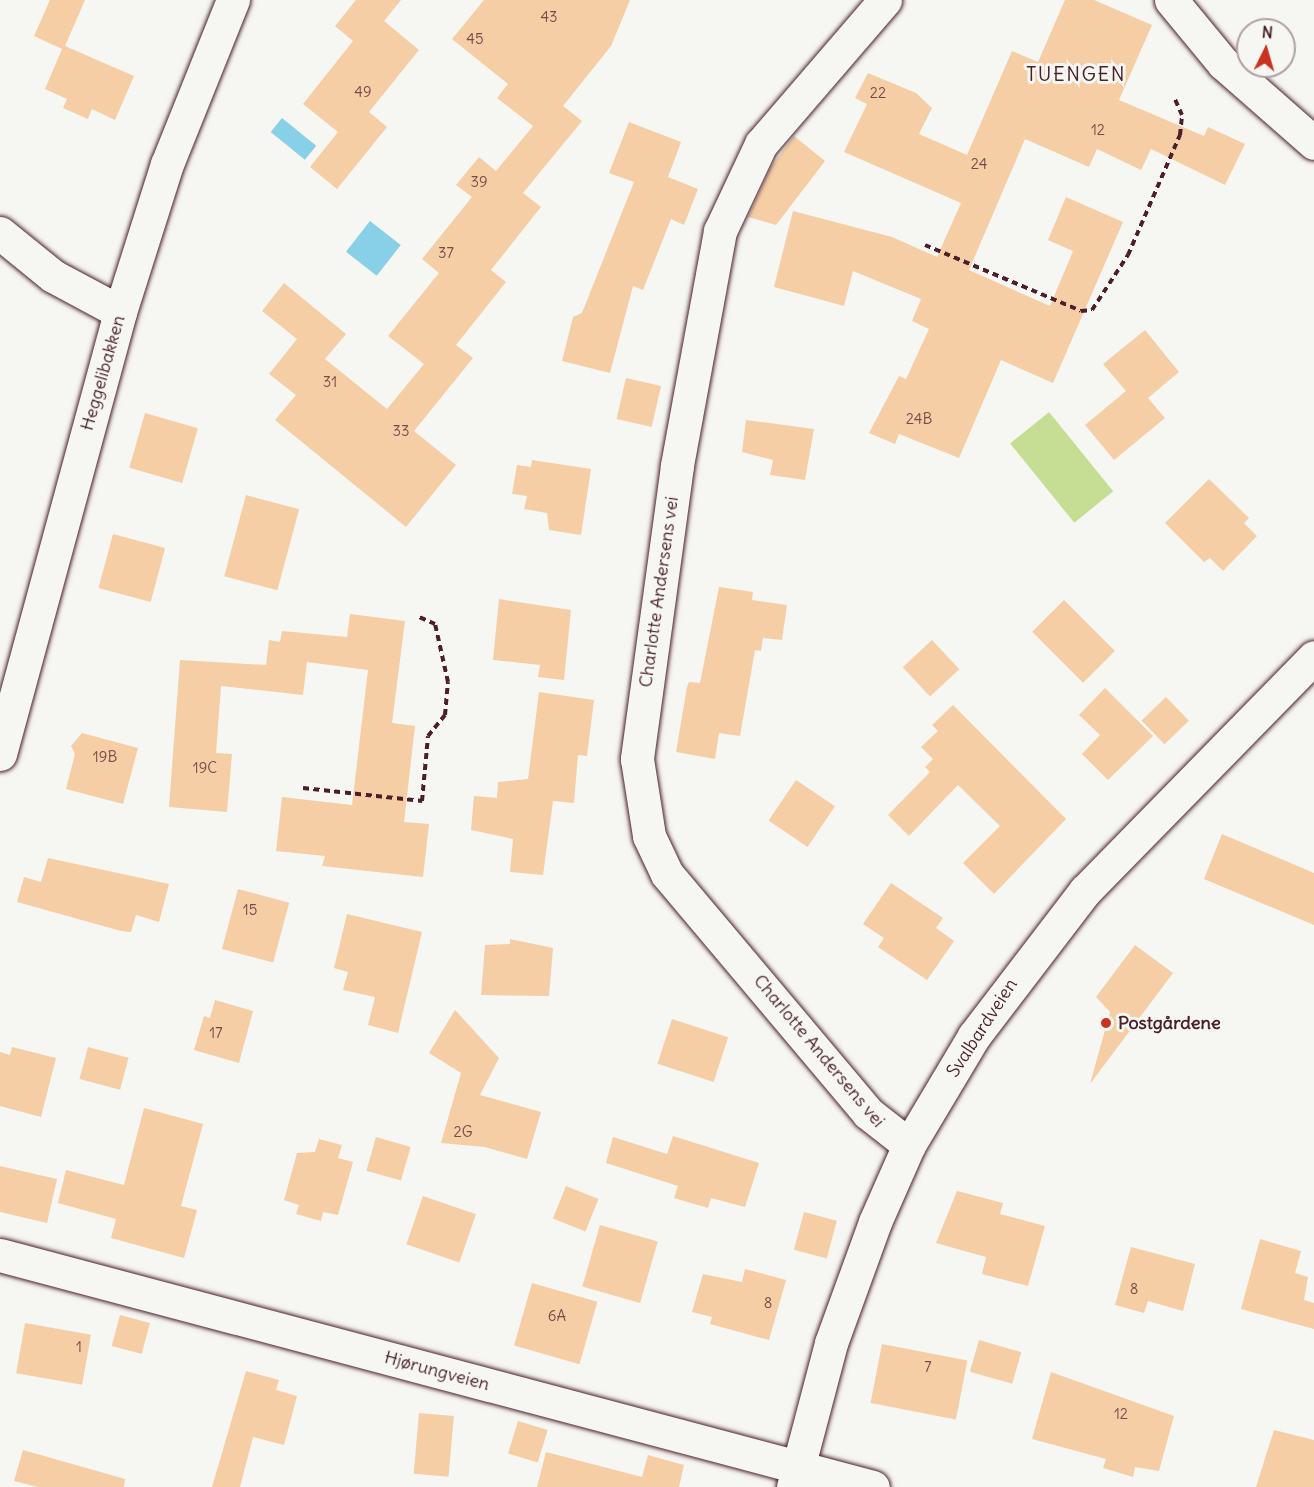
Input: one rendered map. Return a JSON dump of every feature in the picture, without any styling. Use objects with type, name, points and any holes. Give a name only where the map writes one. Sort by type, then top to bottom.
[{"type":"street","name":"Heggelibakken","points":[[0,754],[120,312],[167,164],[233,0]]},
{"type":"street","name":"Charlotte Andersens vei","points":[[885,0],[761,144],[720,231],[676,476],[637,759],[649,836],[667,874],[868,1113],[909,1145]]},
{"type":"street","points":[[1171,0],[1223,63],[1314,143]]},
{"type":"street","points":[[0,233],[53,276],[120,312]]},
{"type":"street","name":"Svalbardveien","points":[[795,1477],[834,1333],[909,1145],[974,1036],[1044,939],[1314,657]]},
{"type":"street","name":"Hjørungveien","points":[[0,1255],[795,1477],[873,1487]]},
{"type":"path","points":[[925,245],[1081,311],[1092,310],[1128,255],[1179,135],[1182,115],[1175,99]]},
{"type":"path","points":[[303,788],[422,801],[428,736],[445,715],[448,682],[435,624],[419,617]]},
{"type":"green space","points":[[1049,412],[1113,491],[1074,523],[1010,443]]},
{"type":"water","points":[[282,118],[316,146],[305,160],[271,132]]},
{"type":"water","points":[[370,221],[401,245],[377,276],[346,252]]},
{"type":"building","points":[[50,0],[85,0],[65,46],[134,76],[115,120],[92,109],[88,119],[63,108],[67,99],[45,89],[62,49],[34,36]]},
{"type":"building","points":[[356,0],[401,0],[384,21],[419,50],[369,112],[387,127],[337,189],[310,167],[338,132],[303,104],[353,41],[335,26]]},
{"type":"building","points":[[484,0],[630,0],[611,46],[563,106],[582,121],[523,193],[541,207],[491,270],[506,282],[456,345],[473,358],[414,431],[456,465],[406,527],[275,420],[296,395],[269,374],[297,339],[262,311],[284,283],[346,334],[325,359],[387,409],[424,364],[388,336],[439,273],[422,259],[472,197],[456,185],[479,157],[496,171],[533,126],[497,98],[508,84],[452,39]]},
{"type":"building","points":[[1065,0],[1094,0],[1152,25],[1119,100],[1204,136],[1208,127],[1245,144],[1225,185],[1151,149],[1141,170],[1097,149],[1089,167],[1025,139],[969,270],[1050,306],[1073,251],[1048,240],[1066,197],[1123,222],[1053,383],[1001,360],[959,458],[899,434],[895,444],[869,433],[899,376],[906,379],[929,329],[912,321],[921,299],[853,271],[844,306],[774,287],[793,211],[892,237],[937,257],[961,203],[844,152],[867,104],[855,98],[868,73],[916,93],[932,108],[919,134],[967,155],[1012,51],[1038,62]]},
{"type":"building","points":[[629,122],[681,142],[668,177],[698,189],[684,225],[671,219],[643,290],[633,286],[610,373],[562,361],[573,317],[582,313],[634,182],[609,173]]},
{"type":"building","points":[[794,136],[825,161],[776,225],[748,217],[771,167]]},
{"type":"building","points":[[1145,330],[1179,372],[1148,398],[1165,418],[1114,460],[1085,425],[1126,391],[1103,364]]},
{"type":"building","points":[[626,378],[661,386],[652,427],[617,419]]},
{"type":"building","points":[[145,413],[198,428],[182,483],[129,468]]},
{"type":"building","points":[[746,420],[814,429],[805,480],[770,475],[773,460],[742,452]]},
{"type":"building","points":[[532,460],[591,469],[581,535],[549,530],[547,513],[524,509],[527,496],[512,494],[517,465],[531,467]]},
{"type":"building","points":[[1209,479],[1249,518],[1244,523],[1257,536],[1223,571],[1210,558],[1204,562],[1165,523]]},
{"type":"building","points":[[246,495],[299,509],[277,590],[224,576]]},
{"type":"building","points":[[113,534],[165,548],[151,602],[99,588]]},
{"type":"building","points":[[719,587],[753,592],[752,600],[787,605],[782,640],[763,638],[761,651],[755,650],[740,736],[719,733],[715,759],[676,752],[687,687],[689,682],[700,683]]},
{"type":"building","points":[[499,599],[571,610],[564,680],[538,677],[540,665],[493,660]]},
{"type":"building","points":[[1064,600],[1115,651],[1083,683],[1032,632]]},
{"type":"building","points":[[350,614],[405,621],[392,723],[415,726],[404,822],[429,824],[423,877],[322,866],[325,856],[276,851],[282,797],[352,805],[368,670],[307,662],[303,695],[221,686],[216,753],[232,754],[227,812],[169,807],[180,660],[266,665],[269,640],[280,642],[282,631],[347,637]]},
{"type":"building","points":[[932,640],[959,669],[930,697],[903,667]]},
{"type":"building","points":[[1105,688],[1153,736],[1108,780],[1082,754],[1100,735],[1079,715]]},
{"type":"building","points":[[539,692],[594,700],[587,756],[578,755],[574,803],[553,801],[543,875],[510,872],[513,839],[471,830],[474,796],[497,798],[498,782],[528,779]]},
{"type":"building","points":[[1166,697],[1189,721],[1164,744],[1142,721]]},
{"type":"building","points":[[953,705],[1066,819],[994,894],[963,863],[1000,826],[958,785],[909,836],[888,815],[930,772],[925,767],[933,759],[921,747],[938,731],[932,725]]},
{"type":"building","points":[[82,733],[138,748],[123,804],[66,789],[75,754],[71,746]]},
{"type":"building","points":[[796,780],[835,806],[808,847],[769,821]]},
{"type":"building","points":[[1222,834],[1314,873],[1314,925],[1204,879]]},
{"type":"building","points":[[48,858],[169,884],[159,922],[136,915],[131,932],[121,931],[17,902],[24,877],[41,882]]},
{"type":"building","points":[[891,883],[943,918],[936,928],[954,941],[927,980],[878,947],[884,938],[863,924]]},
{"type":"building","points":[[238,889],[289,903],[273,963],[222,949]]},
{"type":"building","points":[[347,914],[422,932],[398,1033],[368,1025],[375,997],[343,990],[348,972],[334,968]]},
{"type":"building","points":[[510,939],[553,948],[549,996],[481,995],[485,945],[510,944]]},
{"type":"building","points":[[1135,945],[1173,973],[1090,1084],[1110,1012],[1096,997]]},
{"type":"building","points":[[215,1000],[253,1011],[239,1063],[194,1050],[204,1016],[210,1018]]},
{"type":"building","points":[[455,1010],[499,1058],[480,1095],[541,1112],[527,1159],[485,1147],[441,1143],[461,1073],[429,1053]]},
{"type":"building","points":[[672,1019],[728,1037],[714,1082],[657,1064]]},
{"type":"building","points":[[12,1047],[56,1058],[41,1117],[0,1106],[0,1052],[10,1055]]},
{"type":"building","points":[[88,1047],[129,1058],[120,1090],[79,1079]]},
{"type":"building","points":[[144,1108],[203,1124],[181,1206],[197,1210],[184,1258],[111,1238],[116,1219],[58,1203],[66,1170],[124,1185]]},
{"type":"building","points":[[673,1136],[759,1163],[745,1207],[711,1198],[708,1208],[674,1198],[678,1186],[606,1163],[613,1137],[667,1154]]},
{"type":"building","points":[[376,1137],[411,1147],[401,1181],[366,1171]]},
{"type":"building","points":[[319,1139],[342,1145],[338,1158],[353,1162],[338,1215],[323,1212],[321,1221],[296,1214],[299,1205],[284,1200],[297,1153],[315,1152]]},
{"type":"building","points":[[0,1166],[57,1179],[47,1223],[0,1212]]},
{"type":"building","points":[[566,1186],[598,1199],[585,1232],[553,1218]]},
{"type":"building","points":[[957,1191],[1003,1203],[1000,1214],[1045,1226],[1028,1286],[982,1274],[986,1257],[936,1243]]},
{"type":"building","points":[[423,1196],[476,1214],[459,1262],[406,1244]]},
{"type":"building","points":[[804,1212],[837,1221],[827,1258],[794,1250]]},
{"type":"building","points":[[600,1225],[658,1242],[640,1303],[582,1287]]},
{"type":"building","points":[[1260,1239],[1301,1251],[1295,1273],[1308,1277],[1304,1300],[1314,1303],[1314,1329],[1241,1309]]},
{"type":"building","points":[[1131,1247],[1195,1264],[1183,1311],[1148,1301],[1144,1313],[1115,1305]]},
{"type":"building","points":[[745,1269],[786,1280],[769,1340],[710,1324],[712,1317],[692,1312],[703,1274],[742,1282]]},
{"type":"building","points":[[532,1283],[597,1302],[579,1364],[514,1345]]},
{"type":"building","points":[[120,1315],[150,1323],[142,1354],[112,1346]]},
{"type":"building","points":[[25,1323],[91,1335],[82,1385],[16,1373]]},
{"type":"building","points":[[979,1340],[1021,1352],[1012,1384],[970,1372]]},
{"type":"building","points":[[882,1344],[967,1361],[956,1419],[871,1403]]},
{"type":"building","points":[[246,1371],[279,1380],[276,1390],[297,1396],[284,1445],[253,1437],[240,1487],[212,1487]]},
{"type":"building","points":[[1051,1372],[1174,1416],[1159,1471],[1135,1467],[1133,1477],[1103,1468],[1106,1459],[1032,1439]]},
{"type":"building","points":[[419,1413],[454,1416],[449,1477],[414,1474]]},
{"type":"building","points":[[518,1421],[548,1430],[538,1463],[508,1454]]},
{"type":"building","points":[[1274,1430],[1314,1440],[1314,1487],[1256,1487]]},
{"type":"building","points":[[23,1450],[125,1479],[124,1487],[38,1487],[14,1481]]},
{"type":"building","points":[[546,1452],[642,1477],[648,1455],[684,1465],[679,1487],[537,1487]]},
{"type":"place","name":"Postgårdene","points":[[1106,1023]]},
{"type":"district","name":"TUENGEN","points":[[1076,73]]}]
